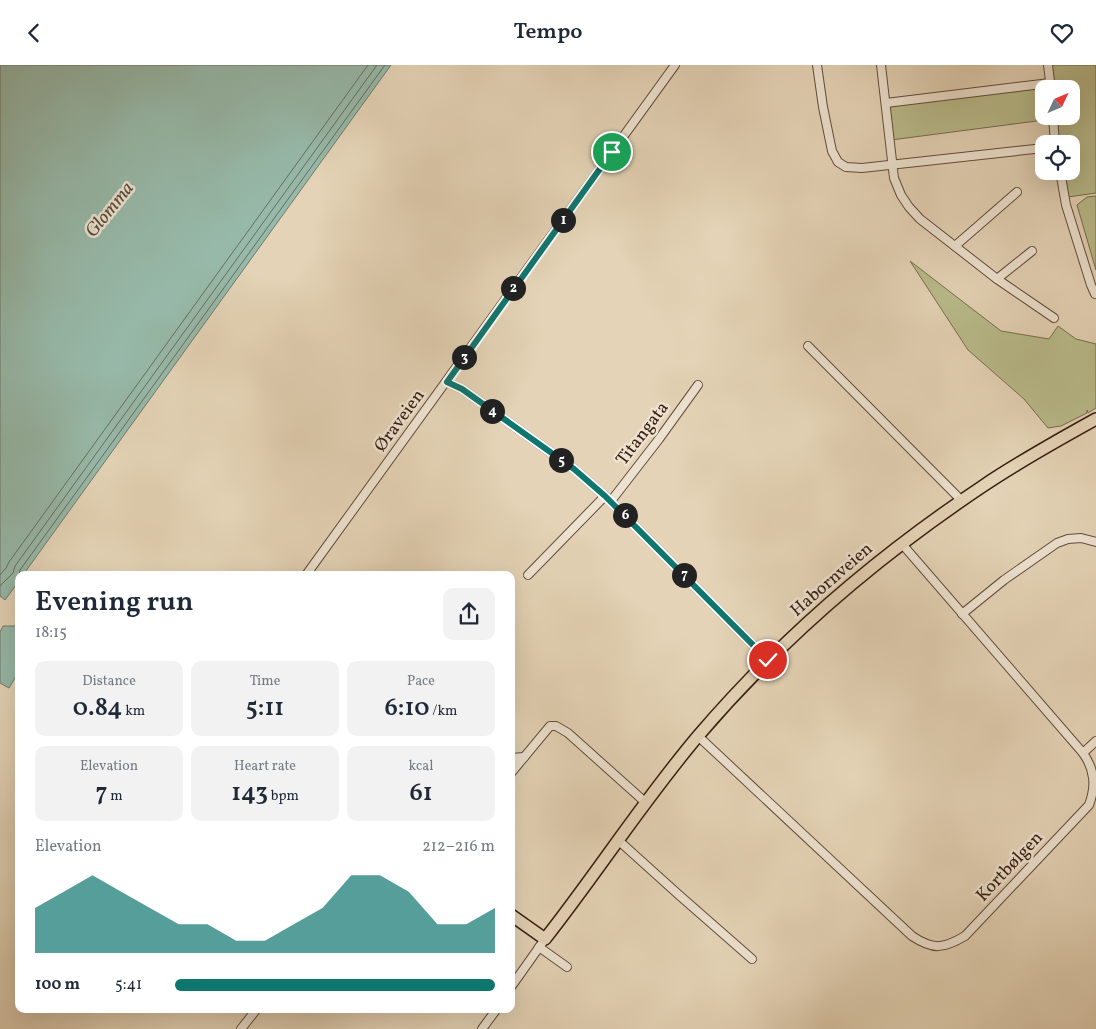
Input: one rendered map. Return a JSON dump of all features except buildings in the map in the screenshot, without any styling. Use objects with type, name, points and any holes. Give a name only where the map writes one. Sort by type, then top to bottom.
[{"type":"highway","name":"Habornveien","points":[[542,943],[645,802],[698,736],[768,660],[855,581],[902,544],[962,501],[1033,455],[1096,419]]},
{"type":"highway","points":[[515,919],[542,943]]},
{"type":"street","name":"Øraveien","points":[[309,571],[675,65]]},
{"type":"street","points":[[817,65],[832,151],[838,162],[846,167],[862,168],[1035,149]]},
{"type":"street","points":[[881,65],[894,178],[900,195],[908,207],[920,219],[997,279],[1054,318]]},
{"type":"street","points":[[1048,65],[1049,80]]},
{"type":"street","points":[[886,103],[1035,88]]},
{"type":"street","points":[[1062,180],[1066,205],[1095,294]]},
{"type":"street","points":[[955,246],[1017,192]]},
{"type":"street","points":[[997,279],[1032,251]]},
{"type":"street","points":[[808,346],[962,501]]},
{"type":"street","points":[[447,382],[462,389],[574,469],[608,498],[768,660]]},
{"type":"street","name":"Titangata","points":[[528,575],[608,498],[659,439],[698,385]]},
{"type":"street","points":[[962,614],[1004,580],[1057,543],[1068,539],[1081,538],[1096,542]]},
{"type":"street","name":"Kortbølgen","points":[[698,736],[912,936],[922,943],[931,946],[945,945],[965,936],[1089,805],[1094,793],[1094,777],[1092,768],[1083,753],[902,544]]},
{"type":"street","points":[[515,768],[550,727],[556,726],[574,738],[645,802]]},
{"type":"street","points":[[1083,753],[1096,741]]},
{"type":"street","points":[[515,758],[524,757]]},
{"type":"street","points":[[618,839],[658,877],[752,959]]},
{"type":"street","points":[[515,981],[542,943],[567,967]]},
{"type":"street","points":[[241,1029],[254,1013]]},
{"type":"street","points":[[482,1029],[494,1013]]},
{"type":"green space","points":[[1051,65],[1096,65],[1096,193],[1068,197],[1065,180],[1080,180],[1080,135],[1057,135],[1056,125],[1080,125],[1080,80],[1052,80]]},
{"type":"green space","points":[[1035,86],[1035,121],[891,140],[887,104]]},
{"type":"green space","points":[[1096,196],[1096,270],[1077,205],[1087,197]]},
{"type":"green space","points":[[910,261],[1001,331],[1049,339],[1058,326],[1076,339],[1096,344],[1096,408],[1088,413],[1087,410],[1087,413],[1061,426],[1048,428],[1024,399],[968,350]]},
{"type":"water","name":"Glomma","points":[[0,65],[391,65],[26,571],[15,571],[15,586],[5,600],[0,596]]},
{"type":"water","points":[[3,626],[15,626],[15,678],[9,688],[0,683],[0,632]]},
{"type":"route","points":[[612,152],[447,382],[462,389],[574,469],[611,501],[768,660]]}]
